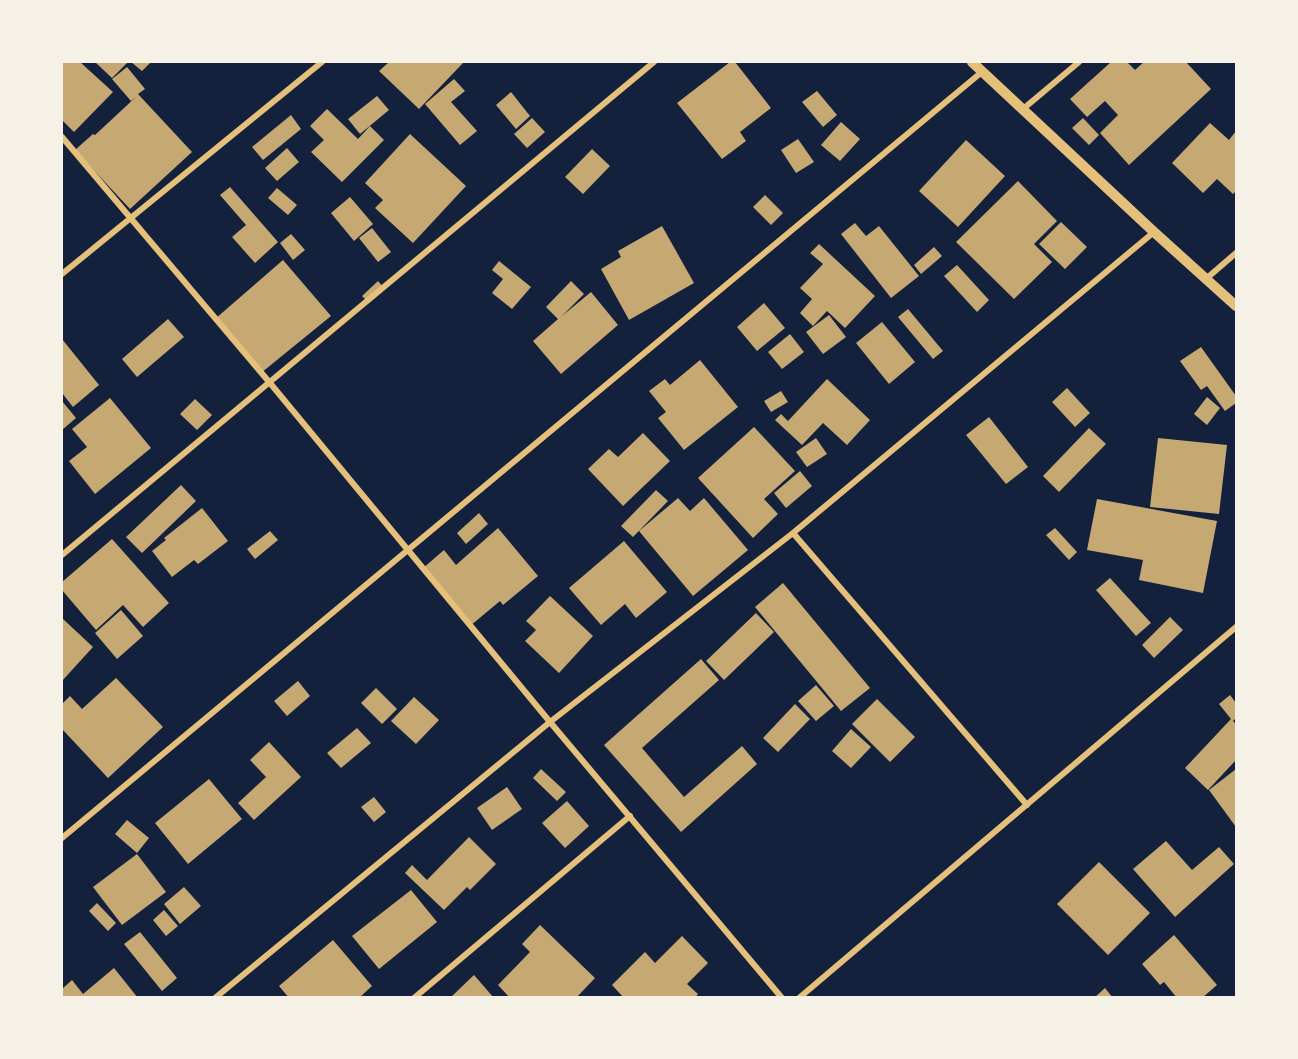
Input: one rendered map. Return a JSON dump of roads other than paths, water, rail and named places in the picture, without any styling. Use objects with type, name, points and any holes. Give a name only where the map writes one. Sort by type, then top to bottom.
[{"type":"street","points":[[62,274],[322,62]]},
{"type":"street","points":[[62,555],[654,62]]},
{"type":"street","points":[[972,62],[1236,306]]},
{"type":"street","points":[[1023,110],[1079,62]]},
{"type":"street","points":[[62,838],[983,71]]},
{"type":"street","points":[[62,137],[270,382],[550,722],[782,998]]},
{"type":"street","points":[[215,998],[550,722],[792,533],[1154,232]]},
{"type":"street","points":[[1207,278],[1236,253]]},
{"type":"street","points":[[792,533],[1027,805]]},
{"type":"street","points":[[799,998],[1236,627]]},
{"type":"street","points":[[414,998],[630,816]]}]
